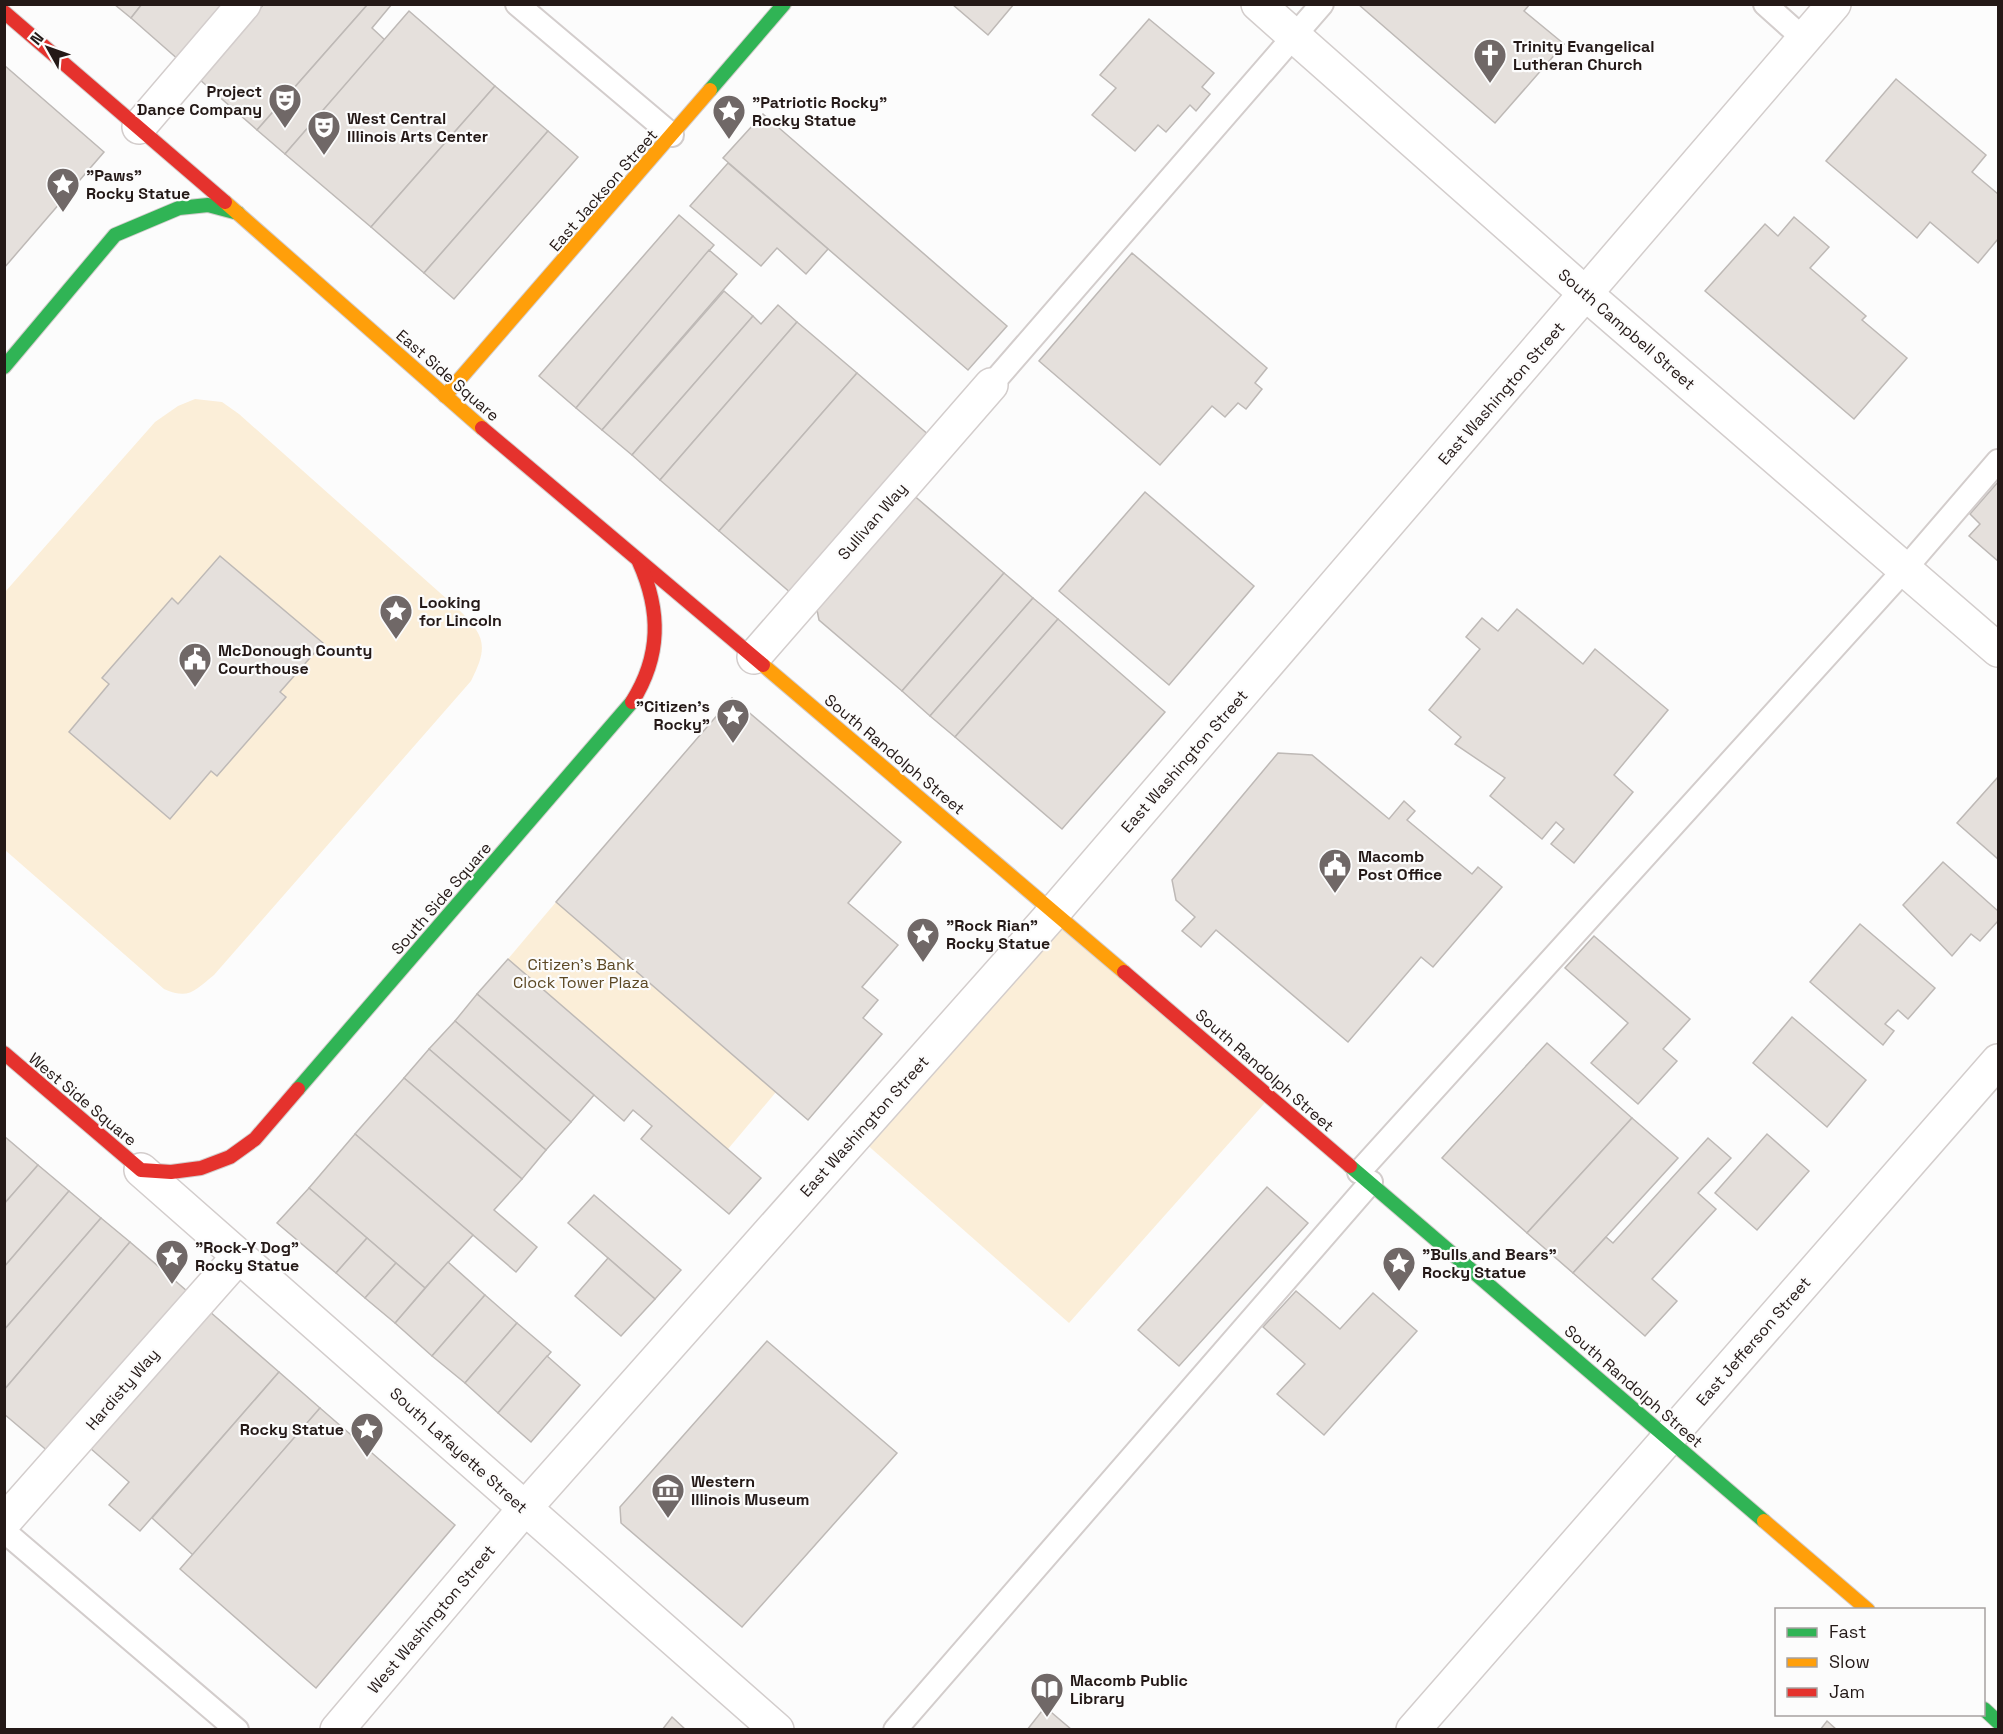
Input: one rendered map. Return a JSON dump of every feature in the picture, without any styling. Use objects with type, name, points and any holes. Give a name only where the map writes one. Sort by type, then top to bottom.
[{"type":"street","points":[[139,127],[244,4]]},
{"type":"street","name":"East Jackson Street","points":[[445,396],[784,4]]},
{"type":"street","name":"South Campbell Street","points":[[1258,4],[1587,294],[1998,650]]},
{"type":"street","name":"East Washington Street","points":[[525,1508],[1054,912],[1834,4]]},
{"type":"street","name":"East Side Square","points":[[4,12],[240,214],[445,396],[637,558]]},
{"type":"street","points":[[4,367],[115,235],[179,208],[208,205],[240,214]]},
{"type":"street","name":"Sullivan Way","points":[[754,657],[991,386]]},
{"type":"street","name":"South Randolph Street","points":[[637,558],[1365,1177],[1866,1608]]},
{"type":"street","name":"South Side Square","points":[[141,1170],[171,1172],[201,1168],[230,1157],[255,1139],[633,701],[648,675],[656,645],[657,615],[651,585],[637,558]]},
{"type":"street","name":"West Side Square","points":[[4,1053],[141,1170]]},
{"type":"street","name":"East Jefferson Street","points":[[1413,1730],[1998,1061]]},
{"type":"street","name":"South Lafayette Street","points":[[141,1170],[777,1730]]},
{"type":"street","name":"Hardisty Way","points":[[4,1522],[239,1256]]},
{"type":"street","name":"West Washington Street","points":[[337,1730],[525,1508]]},
{"type":"street","points":[[1985,1711],[1998,1722]]},
{"type":"lane","points":[[517,4],[672,135]]},
{"type":"lane","points":[[991,386],[1322,4]]},
{"type":"lane","points":[[1765,4],[1804,39]]},
{"type":"lane","points":[[895,1730],[1365,1177],[1905,569],[1998,461]]},
{"type":"lane","points":[[4,1531],[237,1730]]},
{"type":"green space","points":[[195,399],[222,402],[239,414],[457,608],[474,626],[482,650],[471,681],[214,975],[191,992],[180,994],[164,989],[5,850],[5,592],[155,422],[178,406]]},
{"type":"green space","name":"Citizen's Bank Clock Tower Plaza","points":[[556,902],[776,1092],[728,1149],[508,959]]},
{"type":"green space","points":[[1054,912],[1271,1096],[1069,1323],[856,1135]]},
{"type":"building","points":[[114,4],[142,4],[131,18]]},
{"type":"building","points":[[142,4],[229,4],[180,61],[131,18]]},
{"type":"building","points":[[264,4],[368,4],[257,130],[199,79]]},
{"type":"building","points":[[368,4],[392,4],[372,28],[385,40],[285,154],[257,130]]},
{"type":"building","points":[[952,4],[1014,4],[988,35]]},
{"type":"building","name":"Trinity Evangelical Lutheran Church","points":[[1358,4],[1530,4],[1524,11],[1564,44],[1495,123]]},
{"type":"building","points":[[409,11],[495,86],[371,227],[285,154]]},
{"type":"building","points":[[1149,19],[1214,73],[1202,87],[1210,94],[1196,111],[1190,105],[1166,132],[1158,125],[1135,151],[1092,115],[1116,88],[1100,75]]},
{"type":"building","points":[[4,65],[104,152],[4,268]]},
{"type":"building","points":[[1896,79],[1986,155],[1972,172],[1998,194],[1998,239],[1978,263],[1930,222],[1917,238],[1826,161]]},
{"type":"building","points":[[495,86],[548,131],[424,273],[371,227]]},
{"type":"building","points":[[763,114],[1007,326],[968,370],[723,158]]},
{"type":"building","points":[[548,131],[578,157],[454,299],[424,273]]},
{"type":"building","points":[[728,163],[828,249],[806,274],[777,248],[761,266],[690,206]]},
{"type":"building","points":[[679,215],[714,245],[576,408],[539,376]]},
{"type":"building","points":[[1794,217],[1829,247],[1810,268],[1866,316],[1862,320],[1907,358],[1854,419],[1705,291],[1765,224],[1778,236]]},
{"type":"building","points":[[709,250],[737,274],[602,430],[576,408]]},
{"type":"building","points":[[1132,253],[1267,368],[1255,383],[1262,389],[1246,409],[1238,403],[1225,417],[1212,406],[1160,465],[1039,361]]},
{"type":"building","points":[[724,291],[753,316],[632,455],[602,430]]},
{"type":"building","points":[[778,305],[797,322],[660,480],[632,455],[753,316],[761,324]]},
{"type":"building","points":[[797,322],[857,373],[719,531],[660,480]]},
{"type":"building","points":[[857,373],[930,436],[792,594],[719,531]]},
{"type":"building","points":[[1998,482],[1998,561],[1969,536],[1980,524],[1970,514]]},
{"type":"building","points":[[1145,492],[1254,586],[1169,685],[1059,591]]},
{"type":"building","points":[[911,493],[1004,573],[902,691],[819,620],[816,605]]},
{"type":"building","name":"McDonough County Courthouse","points":[[220,556],[323,643],[280,692],[286,697],[217,776],[211,771],[170,819],[69,732],[109,684],[102,678],[172,598],[178,604]]},
{"type":"building","points":[[1004,573],[1033,598],[930,716],[902,691]]},
{"type":"building","points":[[1033,598],[1058,619],[955,737],[930,716]]},
{"type":"building","points":[[1517,609],[1583,664],[1595,649],[1668,710],[1614,775],[1633,792],[1574,863],[1551,844],[1564,829],[1556,822],[1542,839],[1490,796],[1505,778],[1455,744],[1461,737],[1429,710],[1480,649],[1466,637],[1482,618],[1498,631]]},
{"type":"building","points":[[1058,619],[1165,712],[1062,829],[955,737]]},
{"type":"building","points":[[732,698],[901,842],[848,903],[898,945],[862,987],[878,1000],[863,1018],[882,1034],[808,1120],[556,902]]},
{"type":"building","name":"Macomb Post Office","points":[[1278,753],[1312,755],[1389,819],[1404,801],[1415,811],[1407,820],[1472,874],[1478,867],[1502,887],[1433,967],[1421,957],[1348,1042],[1216,930],[1201,947],[1182,931],[1195,917],[1176,900],[1172,880]]},
{"type":"building","points":[[1998,777],[1998,859],[1957,823]]},
{"type":"building","points":[[1943,862],[1998,911],[1998,921],[1980,941],[1971,934],[1952,956],[1903,905]]},
{"type":"building","points":[[1860,924],[1935,988],[1908,1019],[1898,1010],[1885,1024],[1894,1031],[1883,1045],[1810,982]]},
{"type":"building","points":[[1594,936],[1690,1019],[1663,1049],[1677,1061],[1638,1104],[1591,1063],[1628,1023],[1565,968]]},
{"type":"building","points":[[508,959],[761,1178],[729,1214],[641,1139],[652,1126],[633,1110],[624,1121],[477,994]]},
{"type":"building","points":[[477,994],[594,1095],[571,1122],[455,1021]]},
{"type":"building","points":[[1792,1017],[1866,1080],[1827,1127],[1753,1063]]},
{"type":"building","points":[[455,1021],[571,1122],[546,1150],[429,1049]]},
{"type":"building","points":[[1547,1043],[1632,1118],[1527,1233],[1442,1158]]},
{"type":"building","points":[[429,1049],[546,1150],[522,1179],[404,1078]]},
{"type":"building","points":[[404,1078],[522,1179],[494,1210],[537,1247],[516,1272],[355,1134]]},
{"type":"building","points":[[1632,1118],[1678,1158],[1573,1273],[1527,1233]]},
{"type":"building","points":[[355,1134],[473,1235],[425,1288],[309,1188]]},
{"type":"building","points":[[1767,1134],[1809,1171],[1757,1230],[1715,1193]]},
{"type":"building","points":[[4,1136],[38,1165],[4,1204]]},
{"type":"building","points":[[1708,1138],[1731,1158],[1698,1193],[1716,1209],[1652,1279],[1677,1301],[1645,1336],[1573,1273],[1606,1237],[1613,1243]]},
{"type":"building","points":[[38,1165],[69,1191],[4,1267],[4,1204]]},
{"type":"building","points":[[1267,1187],[1308,1223],[1179,1366],[1138,1330]]},
{"type":"building","points":[[309,1188],[367,1238],[336,1273],[277,1223]]},
{"type":"building","points":[[69,1191],[101,1218],[4,1330],[4,1267]]},
{"type":"building","points":[[594,1195],[681,1270],[655,1299],[568,1223]]},
{"type":"building","points":[[101,1218],[130,1242],[4,1390],[4,1330]]},
{"type":"building","points":[[367,1238],[396,1263],[365,1298],[336,1273]]},
{"type":"building","points":[[130,1242],[187,1291],[50,1453],[4,1414],[4,1390]]},
{"type":"building","points":[[608,1258],[655,1299],[621,1336],[575,1296]]},
{"type":"building","points":[[448,1262],[485,1295],[432,1356],[395,1323]]},
{"type":"building","points":[[396,1263],[425,1288],[395,1323],[365,1298]]},
{"type":"building","points":[[1296,1291],[1340,1329],[1373,1293],[1417,1331],[1324,1435],[1277,1394],[1305,1364],[1263,1327]]},
{"type":"building","points":[[485,1295],[517,1323],[465,1383],[432,1356]]},
{"type":"building","points":[[209,1311],[279,1372],[140,1531],[109,1505],[129,1482],[90,1448]]},
{"type":"building","points":[[517,1323],[551,1352],[498,1413],[465,1383]]},
{"type":"building","points":[[767,1341],[897,1453],[742,1627],[621,1523],[620,1507]]},
{"type":"building","points":[[547,1356],[580,1385],[531,1442],[498,1413]]},
{"type":"building","points":[[279,1372],[320,1408],[193,1555],[152,1518]]},
{"type":"building","points":[[320,1408],[455,1525],[316,1688],[180,1569]]},
{"type":"building","name":"Macomb Public Library","points":[[1045,1707],[1072,1730],[1027,1730]]},
{"type":"building","points":[[672,1717],[686,1730],[662,1730]]},
{"type":"building","points":[[1827,1721],[1837,1730],[1820,1730]]},
{"type":"traffic: fast","points":[[710,90],[784,4]]},
{"type":"traffic: fast","points":[[4,367],[115,235],[179,208],[208,205],[238,213]]},
{"type":"traffic: fast","points":[[298,1089],[632,702]]},
{"type":"traffic: fast","points":[[1350,1166],[1764,1521]]},
{"type":"traffic: fast","points":[[1985,1710],[1998,1722]]},
{"type":"traffic: slow","points":[[445,396],[710,90]]},
{"type":"traffic: slow","points":[[225,202],[482,428]]},
{"type":"traffic: slow","points":[[763,665],[1124,972]]},
{"type":"traffic: slow","points":[[1764,1521],[1866,1608]]},
{"type":"traffic: jam","points":[[4,12],[225,202]]},
{"type":"traffic: jam","points":[[482,428],[763,665]]},
{"type":"traffic: jam","points":[[632,702],[642,685],[648,668],[655,633],[651,598],[639,562]]},
{"type":"traffic: jam","points":[[1124,972],[1350,1166]]},
{"type":"traffic: jam","points":[[4,1053],[141,1170],[171,1172],[201,1168],[230,1157],[255,1139],[298,1089]]},
{"type":"place","name":"Trinity Evangelical Lutheran Church","points":[[1490,84]]},
{"type":"place","name":"Project Dance Company","points":[[285,129]]},
{"type":"place","name":"\"Patriotic Rocky\" Rocky Statue","points":[[729,140]]},
{"type":"place","name":"West Central Illinois Arts Center","points":[[324,156]]},
{"type":"place","name":"\"Paws\" Rocky Statue","points":[[63,213]]},
{"type":"place","name":"Looking for Lincoln","points":[[396,640]]},
{"type":"place","name":"McDonough County Courthouse","points":[[195,688]]},
{"type":"place","name":"\"Citizen's Rocky\"","points":[[733,744]]},
{"type":"place","name":"Macomb Post Office","points":[[1335,894]]},
{"type":"place","name":"\"Rock Rian\" Rocky Statue","points":[[923,963]]},
{"type":"place","name":"\"Rock-Y Dog\" Rocky Statue","points":[[172,1285]]},
{"type":"place","name":"\"Bulls and Bears\" Rocky Statue","points":[[1399,1292]]},
{"type":"place","name":"Rocky Statue","points":[[367,1458]]},
{"type":"place","name":"Western Illinois Museum","points":[[668,1519]]},
{"type":"place","name":"Macomb Public Library","points":[[1047,1718]]}]
